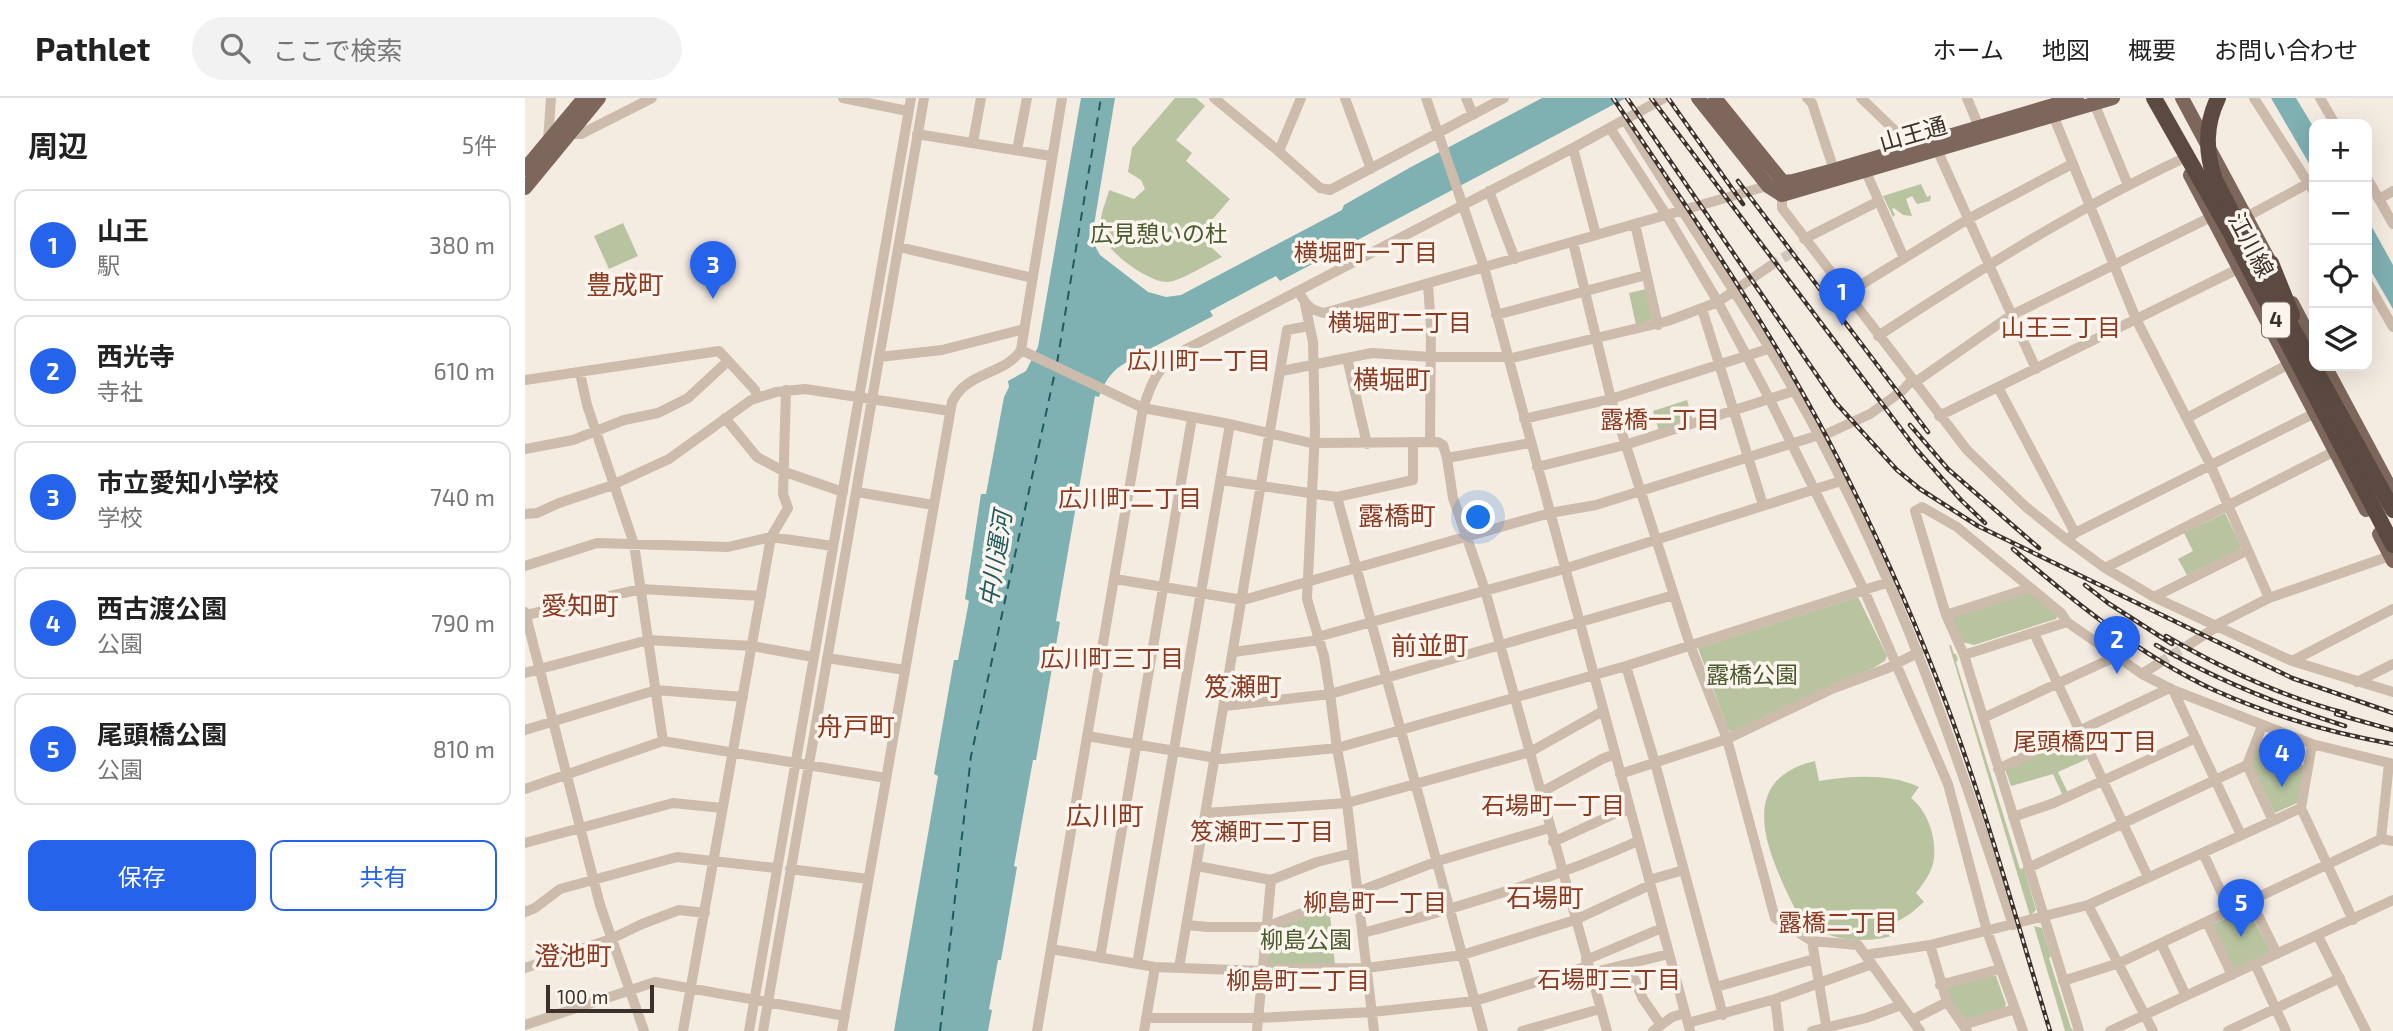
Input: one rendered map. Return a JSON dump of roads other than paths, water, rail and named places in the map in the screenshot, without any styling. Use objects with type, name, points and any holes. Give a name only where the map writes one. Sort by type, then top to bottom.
[{"type":"highway","name":"4","points":[[2154,98],[2230,232],[2392,554]]},
{"type":"highway","name":"4","points":[[2218,98],[2211,115],[2207,138],[2210,163],[2218,187],[2393,510]]},
{"type":"highway","points":[[2271,263],[2327,401],[2342,448],[2393,529]]},
{"type":"main road","points":[[527,174],[547,143],[584,98]]},
{"type":"main road","points":[[527,174],[569,134],[599,98]]},
{"type":"main road","points":[[1698,98],[1767,186],[1782,189]]},
{"type":"main road","points":[[1715,98],[1782,189]]},
{"type":"main road","name":"山王通","points":[[1782,189],[1866,172],[1979,127],[2077,98]]},
{"type":"main road","name":"山王通","points":[[1782,189],[1793,181],[1912,147],[1935,146],[2113,98]]},
{"type":"main road","name":"江川線","points":[[2148,98],[2315,413],[2342,448],[2392,554]]},
{"type":"main road","name":"江川線","points":[[2182,98],[2309,335]]},
{"type":"main road","points":[[2328,371],[2393,493]]},
{"type":"street","points":[[547,143],[551,98]]},
{"type":"street","points":[[569,134],[581,134],[652,98]]},
{"type":"street","points":[[843,98],[908,111]]},
{"type":"street","points":[[749,1031],[911,98]]},
{"type":"street","points":[[762,1031],[923,98]]},
{"type":"street","points":[[973,142],[981,98]]},
{"type":"street","points":[[1017,150],[1027,98]]},
{"type":"street","points":[[842,1031],[950,411],[956,394],[962,387],[1010,361],[1021,350],[1062,98]]},
{"type":"street","points":[[1279,151],[1301,98]]},
{"type":"street","points":[[1345,98],[1371,169]]},
{"type":"street","points":[[1426,98],[1484,267],[1688,1022]]},
{"type":"street","points":[[1466,98],[1473,115]]},
{"type":"street","points":[[1037,1031],[1143,408],[1153,378],[1161,367],[1177,354],[1664,98]]},
{"type":"street","points":[[1807,98],[1812,103],[1834,170]]},
{"type":"street","points":[[1861,98],[1912,147]]},
{"type":"street","points":[[1967,98],[1979,127]]},
{"type":"street","points":[[2254,98],[2309,183]]},
{"type":"street","points":[[2319,98],[2332,119]]},
{"type":"street","points":[[1222,100],[1324,190],[1334,188],[1371,169],[1501,99]]},
{"type":"street","points":[[2094,103],[2128,185]]},
{"type":"street","points":[[2053,115],[2136,319],[2187,418],[2270,598]]},
{"type":"street","points":[[1625,120],[1794,391],[1841,481],[1919,652],[1965,778],[2013,925]]},
{"type":"street","points":[[1610,128],[1718,302],[1864,590],[1948,784],[1986,931],[2023,1031]]},
{"type":"street","points":[[917,134],[1051,156]]},
{"type":"street","points":[[1935,146],[2036,369]]},
{"type":"street","points":[[1573,148],[1596,235]]},
{"type":"street","points":[[1878,336],[1988,264],[2090,205],[2182,159]]},
{"type":"street","points":[[1846,294],[1968,219],[2072,164]]},
{"type":"street","points":[[1866,172],[1904,258]]},
{"type":"street","points":[[2369,182],[2393,224]]},
{"type":"street","points":[[1305,304],[1313,311],[1324,313],[1767,186]]},
{"type":"street","points":[[1782,189],[1782,208],[1805,241],[1939,416],[1991,476],[2071,536],[2105,568],[2154,597],[2292,661],[2393,692]]},
{"type":"street","points":[[2246,217],[2309,189]]},
{"type":"street","points":[[1489,191],[1515,258]]},
{"type":"street","points":[[2379,199],[2393,191]]},
{"type":"street","points":[[1796,250],[1805,241],[1879,201]]},
{"type":"street","points":[[1115,579],[1243,600],[1550,513],[1596,505],[1747,456],[1819,436],[1870,414],[2010,316],[2211,217]]},
{"type":"street","points":[[1635,225],[1658,325]]},
{"type":"street","points":[[1573,242],[1611,399],[1690,645],[1727,739],[1775,918],[1812,941],[1858,945],[1920,1031]]},
{"type":"street","points":[[899,247],[1033,278]]},
{"type":"street","points":[[1282,371],[1372,353],[1508,358],[1597,339],[1658,325],[1702,309],[1718,302],[1770,266]]},
{"type":"street","points":[[1939,416],[2238,269]]},
{"type":"street","points":[[1496,315],[1646,275]]},
{"type":"street","points":[[1428,284],[1430,441]]},
{"type":"street","points":[[2372,291],[2393,327]]},
{"type":"street","points":[[1299,292],[1305,304],[1313,365],[1315,444],[1307,599],[1324,656],[1331,694],[1374,1031]]},
{"type":"street","points":[[1702,309],[1763,505]]},
{"type":"street","points":[[1179,968],[1287,330],[1309,326]]},
{"type":"street","points":[[879,356],[942,350],[1024,329]]},
{"type":"street","points":[[1524,419],[1611,399],[1768,349]]},
{"type":"street","points":[[1021,350],[1032,358],[1143,408],[1230,424],[1315,444],[1430,441],[1443,445],[1453,498],[1485,590],[1607,1031]]},
{"type":"street","points":[[525,380],[719,351],[755,390],[757,397]]},
{"type":"street","points":[[1347,358],[1367,444]]},
{"type":"street","points":[[525,449],[573,440],[624,420],[658,413],[678,404],[728,361]]},
{"type":"street","points":[[2187,418],[2289,364]]},
{"type":"street","points":[[579,373],[587,405],[634,544],[663,741]]},
{"type":"street","points":[[1998,387],[2071,536]]},
{"type":"street","points":[[525,514],[537,513],[615,484],[669,459],[757,397],[806,388],[950,411]]},
{"type":"street","points":[[683,1031],[772,537],[788,508],[783,495],[786,390]]},
{"type":"street","points":[[1537,467],[1625,445],[1794,391]]},
{"type":"street","points":[[2071,536],[2315,413]]},
{"type":"street","points":[[725,418],[757,457],[785,472],[843,492]]},
{"type":"street","points":[[1100,958],[1192,418]]},
{"type":"street","points":[[1137,964],[1230,424]]},
{"type":"street","points":[[1221,480],[1336,497],[1413,480],[1413,442]]},
{"type":"street","points":[[1447,458],[1530,443]]},
{"type":"street","points":[[2105,568],[2342,448]]},
{"type":"street","points":[[1234,652],[1318,638],[1564,569],[1841,481]]},
{"type":"street","points":[[857,492],[933,505]]},
{"type":"street","points":[[1336,497],[1417,783],[1483,1031]]},
{"type":"street","points":[[2079,1031],[1983,718],[1963,655],[1946,615],[1915,511],[1923,507],[1957,527],[2061,612],[2067,622],[2142,674],[2172,689],[2312,744],[2391,763],[2381,839]]},
{"type":"street","points":[[525,566],[597,543],[728,547],[772,537],[833,547]]},
{"type":"street","points":[[2154,597],[2248,550]]},
{"type":"street","points":[[2190,644],[2217,625],[2270,598],[2392,554]]},
{"type":"street","points":[[1087,736],[1216,758],[1337,748],[1593,676],[1889,582]]},
{"type":"street","points":[[1946,615],[2030,588]]},
{"type":"street","points":[[644,1031],[593,880],[525,614],[641,589],[761,596]]},
{"type":"street","points":[[1225,706],[1331,694],[1674,595]]},
{"type":"street","points":[[2292,661],[2393,609]]},
{"type":"street","points":[[1963,655],[2067,622]]},
{"type":"street","points":[[2033,633],[2148,877]]},
{"type":"street","points":[[525,673],[648,640],[752,646],[813,657]]},
{"type":"street","points":[[1620,774],[1727,739],[1834,688],[1919,652]]},
{"type":"street","points":[[1983,718],[2116,656]]},
{"type":"street","points":[[827,658],[905,670]]},
{"type":"street","points":[[2142,674],[2159,663]]},
{"type":"street","points":[[2357,682],[2393,664]]},
{"type":"street","points":[[1626,666],[1723,1014]]},
{"type":"street","points":[[1998,768],[2172,689]]},
{"type":"street","points":[[2172,689],[2241,835]]},
{"type":"street","points":[[525,730],[656,690],[743,697]]},
{"type":"street","points":[[1206,813],[1347,803],[1530,752],[1603,711]]},
{"type":"street","points":[[2028,867],[2247,765],[2262,726]]},
{"type":"street","points":[[2013,817],[2054,803],[2196,738]]},
{"type":"street","points":[[525,789],[663,741],[886,778]]},
{"type":"street","points":[[2312,744],[2301,808],[2353,920]]},
{"type":"street","points":[[1540,793],[1615,754]]},
{"type":"street","points":[[2247,765],[2273,821]]},
{"type":"street","points":[[1948,784],[1965,778]]},
{"type":"street","points":[[525,844],[673,803],[722,808]]},
{"type":"street","points":[[1628,964],[1657,1028],[1723,1014],[1818,984],[1869,959],[2088,905],[2301,808]]},
{"type":"street","points":[[1553,842],[1614,814],[1630,810]]},
{"type":"street","points":[[1187,925],[1266,927],[1438,861],[1549,828]]},
{"type":"street","points":[[2063,981],[2119,963],[2381,839],[2393,841]]},
{"type":"street","points":[[1363,933],[1450,909],[1562,873],[1638,841]]},
{"type":"street","points":[[1197,866],[1271,880],[1317,862],[1353,853]]},
{"type":"street","points":[[2203,853],[2230,911]]},
{"type":"street","points":[[525,912],[535,908],[560,889],[677,856],[776,868]]},
{"type":"street","points":[[790,869],[869,878]]},
{"type":"street","points":[[1051,949],[1155,967],[1262,970],[1367,968],[1462,955],[1575,920],[1650,883],[1684,870]]},
{"type":"street","points":[[1257,1031],[1271,880]]},
{"type":"street","points":[[2110,1031],[2393,900]]},
{"type":"street","points":[[2251,901],[2277,954]]},
{"type":"street","points":[[2088,905],[2153,1031]]},
{"type":"street","points":[[525,968],[611,939],[679,910],[705,913]]},
{"type":"street","points":[[2207,922],[2232,975]]},
{"type":"street","points":[[1588,966],[1604,955],[1662,928]]},
{"type":"street","points":[[2318,936],[2365,1031]]},
{"type":"street","points":[[1812,941],[1827,1029]]},
{"type":"street","points":[[2161,943],[2186,996]]},
{"type":"street","points":[[1930,945],[1947,1002],[1965,1028],[2015,1009]]},
{"type":"street","points":[[1146,1018],[1258,1018],[1372,1012],[1475,1001],[1588,966],[1628,964],[1669,954]]},
{"type":"street","points":[[1716,986],[1814,959]]},
{"type":"street","points":[[2255,964],[2286,1031]]},
{"type":"street","points":[[1144,1031],[1155,967]]},
{"type":"street","points":[[1940,985],[2000,969]]},
{"type":"street","points":[[2228,1031],[2340,978]]},
{"type":"street","points":[[525,1025],[655,982],[845,1016]]},
{"type":"street","points":[[1775,999],[1779,1031]]},
{"type":"street","points":[[1912,1020],[1947,1002]]},
{"type":"street","points":[[1812,1031],[1866,1018],[1901,1005]]},
{"type":"street","points":[[1522,1031],[1601,1009]]},
{"type":"street","points":[[1866,1018],[1870,1031]]},
{"type":"water","name":"中川運河","points":[[1081,98],[1115,98],[1093,231],[1094,244],[1100,255],[1148,292],[1166,297],[1181,295],[1342,210],[1344,205],[1411,167],[1542,98],[1626,98],[1280,281],[1276,276],[1210,311],[1213,316],[1113,372],[1099,397],[1095,396],[1056,621],[1060,622],[1014,866],[1017,867],[1001,960],[998,960],[989,1009],[992,1010],[988,1031],[894,1031],[938,776],[934,774],[954,660],[958,660],[969,601],[965,599],[981,494],[986,494],[1004,397],[1009,387],[1008,381],[1026,371],[1038,347]]},
{"type":"water","points":[[2271,98],[2296,98],[2309,120],[2309,163]]},
{"type":"water","points":[[2372,227],[2393,265],[2393,309],[2372,273]]},
{"type":"tunnel","points":[[1770,266],[1796,250]]},
{"type":"tunnel","points":[[2159,663],[2190,644]]},
{"type":"railway","points":[[1613,98],[1769,336],[1825,434],[1880,546],[1921,639],[1970,770],[2050,1031]]},
{"type":"railway","points":[[1627,98],[1836,403],[1897,470],[1920,489],[1978,526],[2292,678],[2393,713]]},
{"type":"railway","points":[[1651,98],[1917,450],[1985,523]]},
{"type":"railway","points":[[1668,98],[1743,204]]},
{"type":"railway","points":[[1738,181],[1928,432]]},
{"type":"railway","points":[[1910,425],[1948,469],[2039,548]]},
{"type":"railway","points":[[2013,549],[2109,627],[2160,661],[2214,690],[2280,716],[2347,735],[2393,744]]},
{"type":"railway","points":[[2085,585],[2172,644]]},
{"type":"railway","points":[[2166,636],[2253,680],[2299,699],[2345,713]]},
{"type":"railway","points":[[2156,645],[2248,691],[2345,726]]},
{"type":"railway","points":[[2336,714],[2393,730]]},
{"type":"place","name":"市立愛知小学校","points":[[713,299]]},
{"type":"place","name":"山王","points":[[1842,326]]},
{"type":"place","name":"西光寺","points":[[2117,674]]},
{"type":"place","name":"西古渡公園","points":[[2282,787]]},
{"type":"place","name":"尾頭橋公園","points":[[2241,937]]},
{"type":"district","name":"横堀町一丁目","points":[[1366,253]]},
{"type":"district","name":"豊成町","points":[[625,285]]},
{"type":"district","name":"横堀町二丁目","points":[[1400,323]]},
{"type":"district","name":"山王三丁目","points":[[2061,328]]},
{"type":"district","name":"広川町一丁目","points":[[1199,361]]},
{"type":"district","name":"横堀町","points":[[1392,380]]},
{"type":"district","name":"露橋一丁目","points":[[1660,420]]},
{"type":"district","name":"広川町二丁目","points":[[1130,499]]},
{"type":"district","name":"露橋町","points":[[1397,516]]},
{"type":"district","name":"愛知町","points":[[580,606]]},
{"type":"district","name":"前並町","points":[[1430,646]]},
{"type":"district","name":"広川町三丁目","points":[[1112,659]]},
{"type":"district","name":"笈瀬町","points":[[1243,687]]},
{"type":"district","name":"舟戸町","points":[[856,727]]},
{"type":"district","name":"尾頭橋四丁目","points":[[2085,742]]},
{"type":"district","name":"石場町一丁目","points":[[1553,806]]},
{"type":"district","name":"広川町","points":[[1105,816]]},
{"type":"district","name":"笈瀬町二丁目","points":[[1262,832]]},
{"type":"district","name":"石場町","points":[[1545,898]]},
{"type":"district","name":"柳島町一丁目","points":[[1375,903]]},
{"type":"district","name":"露橋二丁目","points":[[1838,923]]},
{"type":"district","name":"澄池町","points":[[573,956]]},
{"type":"district","name":"石場町三丁目","points":[[1609,980]]},
{"type":"district","name":"柳島町二丁目","points":[[1298,981]]},
{"type":"park label","name":"広見憩いの杜","points":[[1159,234]]},
{"type":"park label","name":"露橋公園","points":[[1752,675]]},
{"type":"park label","name":"柳島公園","points":[[1306,940]]}]
